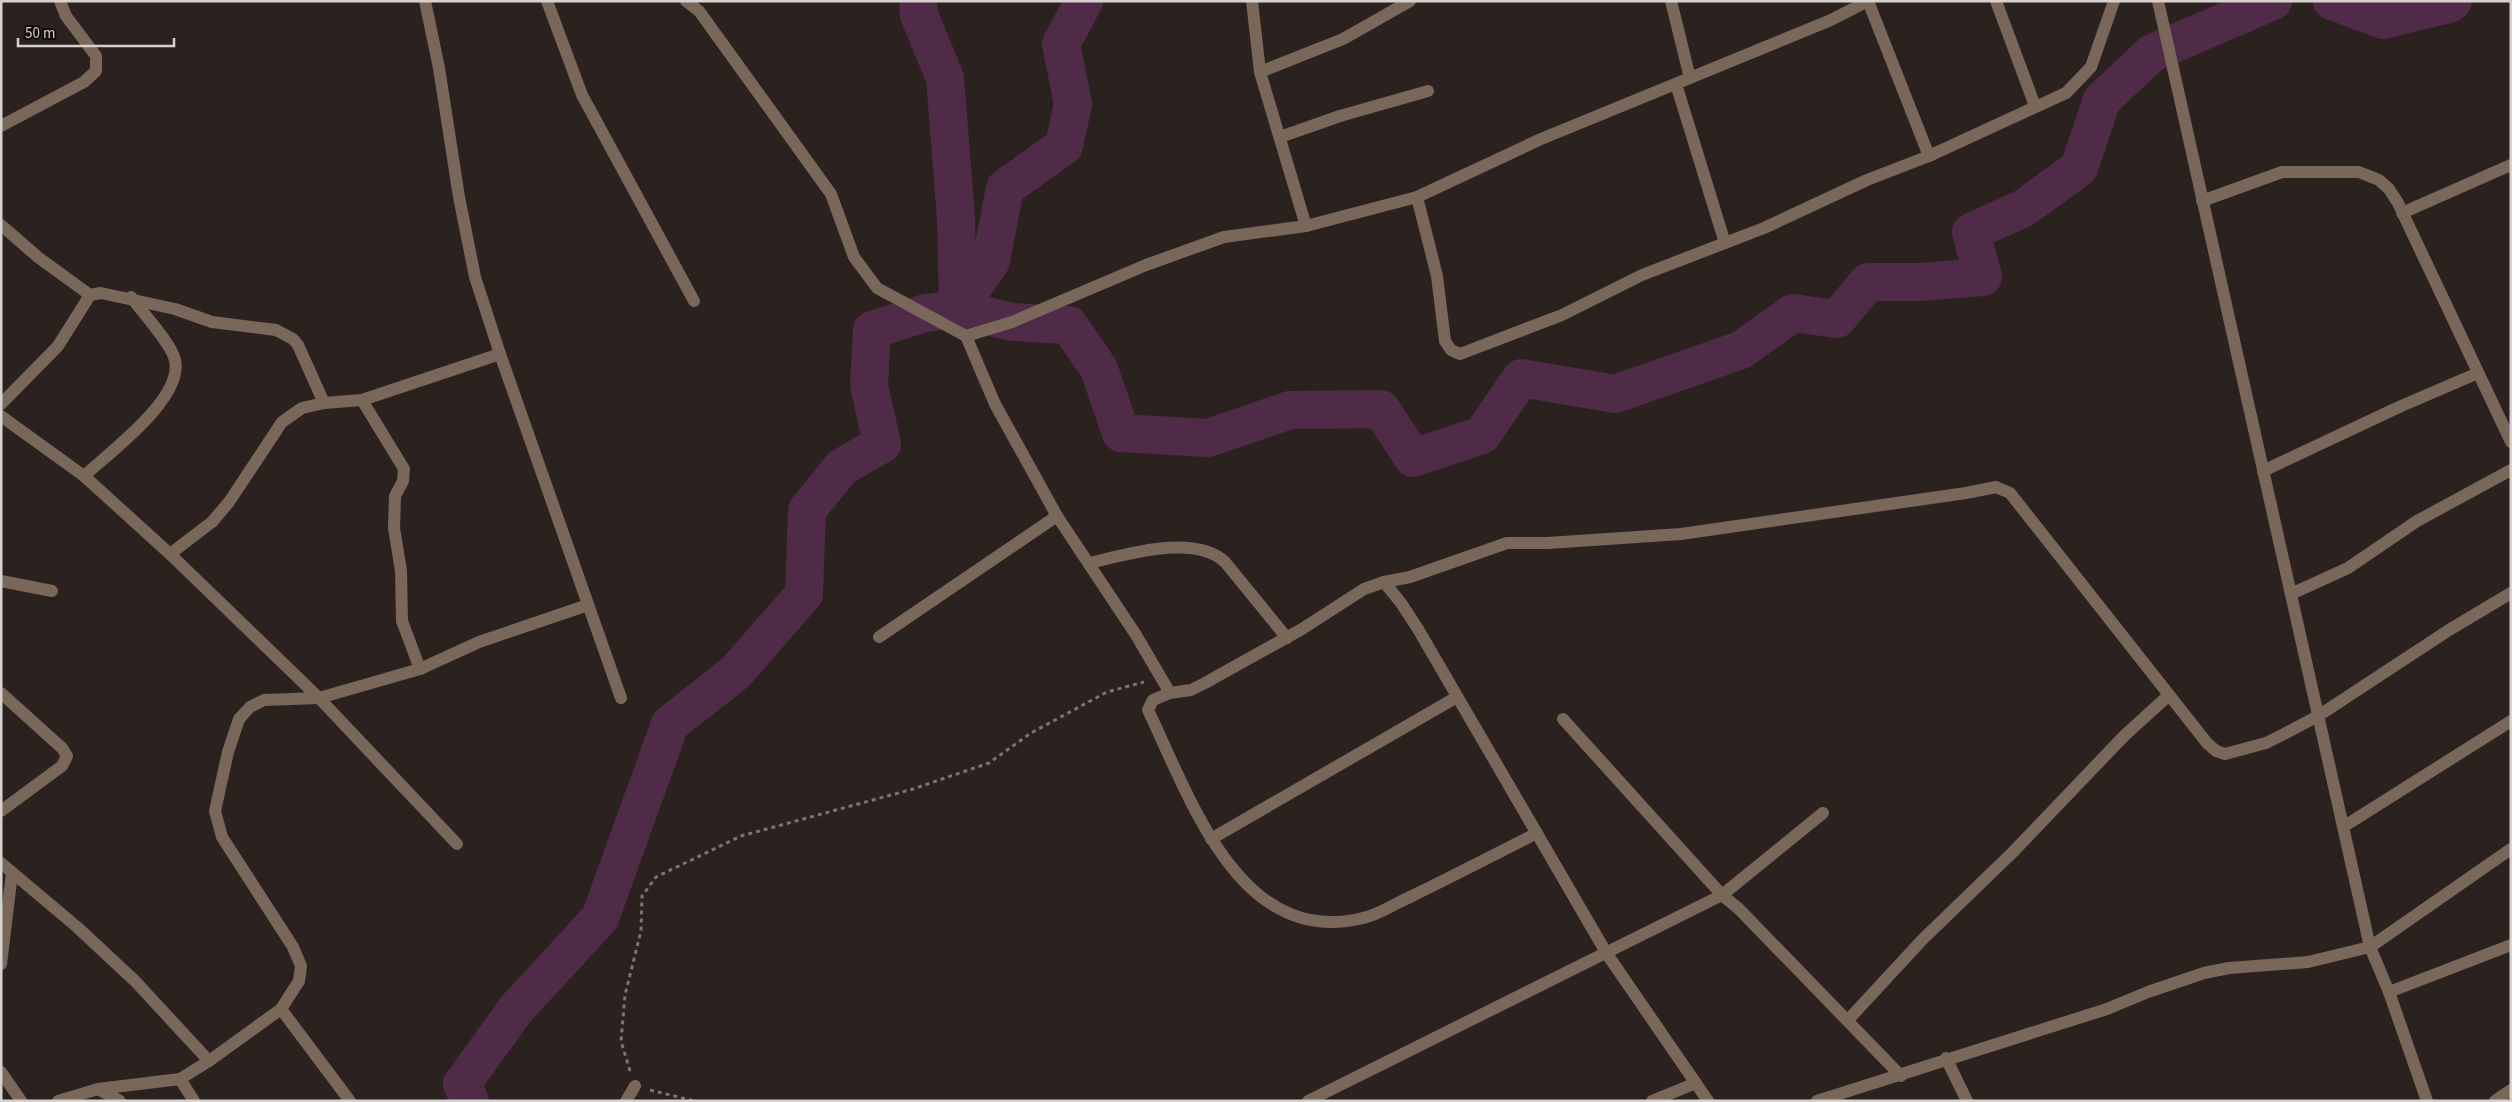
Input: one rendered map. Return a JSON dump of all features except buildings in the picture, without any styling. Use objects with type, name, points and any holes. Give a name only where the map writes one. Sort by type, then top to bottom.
[{"type":"street","points":[[1,126],[84,82],[96,71],[96,56],[66,16],[60,1]]},
{"type":"street","points":[[425,1],[440,68],[459,197],[475,277],[500,354],[621,698]]},
{"type":"street","points":[[547,1],[582,95],[694,301]]},
{"type":"street","points":[[686,1],[699,11],[831,194],[854,256],[877,288],[966,336],[995,404],[1057,516],[1162,677],[1170,693]]},
{"type":"street","points":[[1252,1],[1260,72],[1306,226]]},
{"type":"street","points":[[1260,72],[1343,40],[1410,1]]},
{"type":"street","points":[[1671,1],[1690,78]]},
{"type":"street","points":[[966,336],[1012,322],[1146,265],[1224,237],[1306,226],[1418,197],[1541,139],[1831,20],[1868,1],[1929,156]]},
{"type":"street","points":[[1996,1],[2034,106]]},
{"type":"street","points":[[1418,197],[1436,276],[1445,341],[1451,350],[1460,354],[1562,315],[1642,275],[1764,228],[1867,180],[1929,156],[2034,106],[2066,93],[2084,77],[2095,59],[2114,1]]},
{"type":"street","points":[[2158,1],[2370,947],[2389,992],[2427,1101]]},
{"type":"street","points":[[1676,84],[1725,243]]},
{"type":"street","points":[[1280,137],[1340,116],[1428,91]]},
{"type":"street","points":[[2402,213],[2511,165]]},
{"type":"street","points":[[2202,201],[2282,172],[2359,172],[2379,180],[2389,189],[2402,213],[2511,442]]},
{"type":"street","points":[[1,225],[39,258],[90,295]]},
{"type":"street","points":[[1,404],[58,346],[90,295],[101,292],[175,308],[212,322],[276,330],[293,339],[305,358],[324,403]]},
{"type":"street","points":[[84,476],[149,415],[165,397],[176,371],[175,358],[131,297]]},
{"type":"street","points":[[170,554],[212,522],[223,509],[282,422],[302,408],[324,403],[362,400],[500,354]]},
{"type":"street","points":[[2263,471],[2478,373]]},
{"type":"street","points":[[362,400],[404,469],[403,481],[395,496],[394,528],[401,571],[402,621],[420,669]]},
{"type":"street","points":[[1,416],[84,476],[170,554],[320,698],[457,844]]},
{"type":"street","points":[[2290,594],[2348,568],[2417,520],[2511,470]]},
{"type":"street","points":[[1537,833],[1364,918],[1325,923],[1298,919],[1280,912],[1261,898],[1236,874],[1211,839],[1148,710],[1153,700],[1170,693],[1190,690],[1206,683],[1286,638],[1364,589],[1384,582],[1410,577],[1507,544],[1548,544],[1680,534],[1966,493],[1996,487],[2010,493],[2208,743],[2216,751],[2225,754],[2266,742],[2318,716],[2449,630],[2511,593]]},
{"type":"street","points":[[879,638],[1057,516]]},
{"type":"street","points":[[1089,563],[1148,549],[1183,549],[1211,554],[1225,562],[1286,638]]},
{"type":"street","points":[[1,581],[52,591]]},
{"type":"street","points":[[1384,582],[1402,603],[1607,954],[1708,1101]]},
{"type":"street","points":[[58,1101],[98,1088],[180,1079],[209,1061],[280,1009],[299,981],[302,966],[293,947],[222,837],[215,811],[228,752],[239,719],[250,707],[264,700],[320,698],[420,669],[488,639],[588,605]]},
{"type":"street","points":[[1,693],[62,748],[67,756],[62,766],[1,811]]},
{"type":"street","points":[[1848,1020],[1922,940],[2013,852],[2124,736],[2169,694]]},
{"type":"street","points":[[1211,839],[1457,696]]},
{"type":"street","points":[[1563,719],[1722,895],[1739,909],[1901,1076]]},
{"type":"street","points":[[2343,828],[2511,721]]},
{"type":"street","points":[[1308,1101],[1607,954],[1722,895],[1823,813]]},
{"type":"street","points":[[1818,1101],[1901,1076],[1946,1058],[2107,1009],[2148,992],[2204,973],[2238,967],[2308,962],[2370,947],[2511,849]]},
{"type":"street","points":[[1,863],[78,927],[135,981],[209,1061]]},
{"type":"street","points":[[1,964],[12,873]]},
{"type":"street","points":[[2389,992],[2511,945]]},
{"type":"street","points":[[280,1009],[350,1101]]},
{"type":"street","points":[[1946,1058],[1967,1101]]},
{"type":"street","points":[[1,1072],[21,1101]]},
{"type":"street","points":[[180,1079],[194,1101]]},
{"type":"street","points":[[1652,1101],[1696,1083]]},
{"type":"street","points":[[626,1101],[635,1086]]},
{"type":"street","points":[[98,1088],[120,1101]]},
{"type":"street","points":[[2495,1101],[2511,1090]]},
{"type":"path","points":[[694,1101],[680,1099],[635,1086],[621,1041],[625,995],[641,931],[642,896],[656,877],[741,836],[914,789],[988,763],[1032,733],[1107,692],[1162,677]]},
{"type":"waterway","points":[[918,1],[919,15],[945,78],[956,218],[958,309]]},
{"type":"waterway","points":[[958,309],[991,261],[1005,188],[1064,146],[1073,104],[1061,44],[1084,1]]},
{"type":"waterway","points":[[470,1101],[462,1084],[516,1009],[600,918],[670,724],[735,673],[804,594],[807,510],[842,467],[882,444],[869,385],[872,330],[925,313],[958,309],[1012,322],[1069,325],[1099,369],[1121,433],[1208,438],[1290,410],[1381,409],[1413,458],[1482,435],[1521,378],[1615,394],[1741,350],[1793,313],[1837,319],[1868,282],[1920,282],[1983,277],[1971,232],[2024,208],[2079,168],[2102,100],[2152,53],[2273,1]]},
{"type":"waterway","points":[[2332,1],[2383,20],[2449,4],[2453,1]]}]
